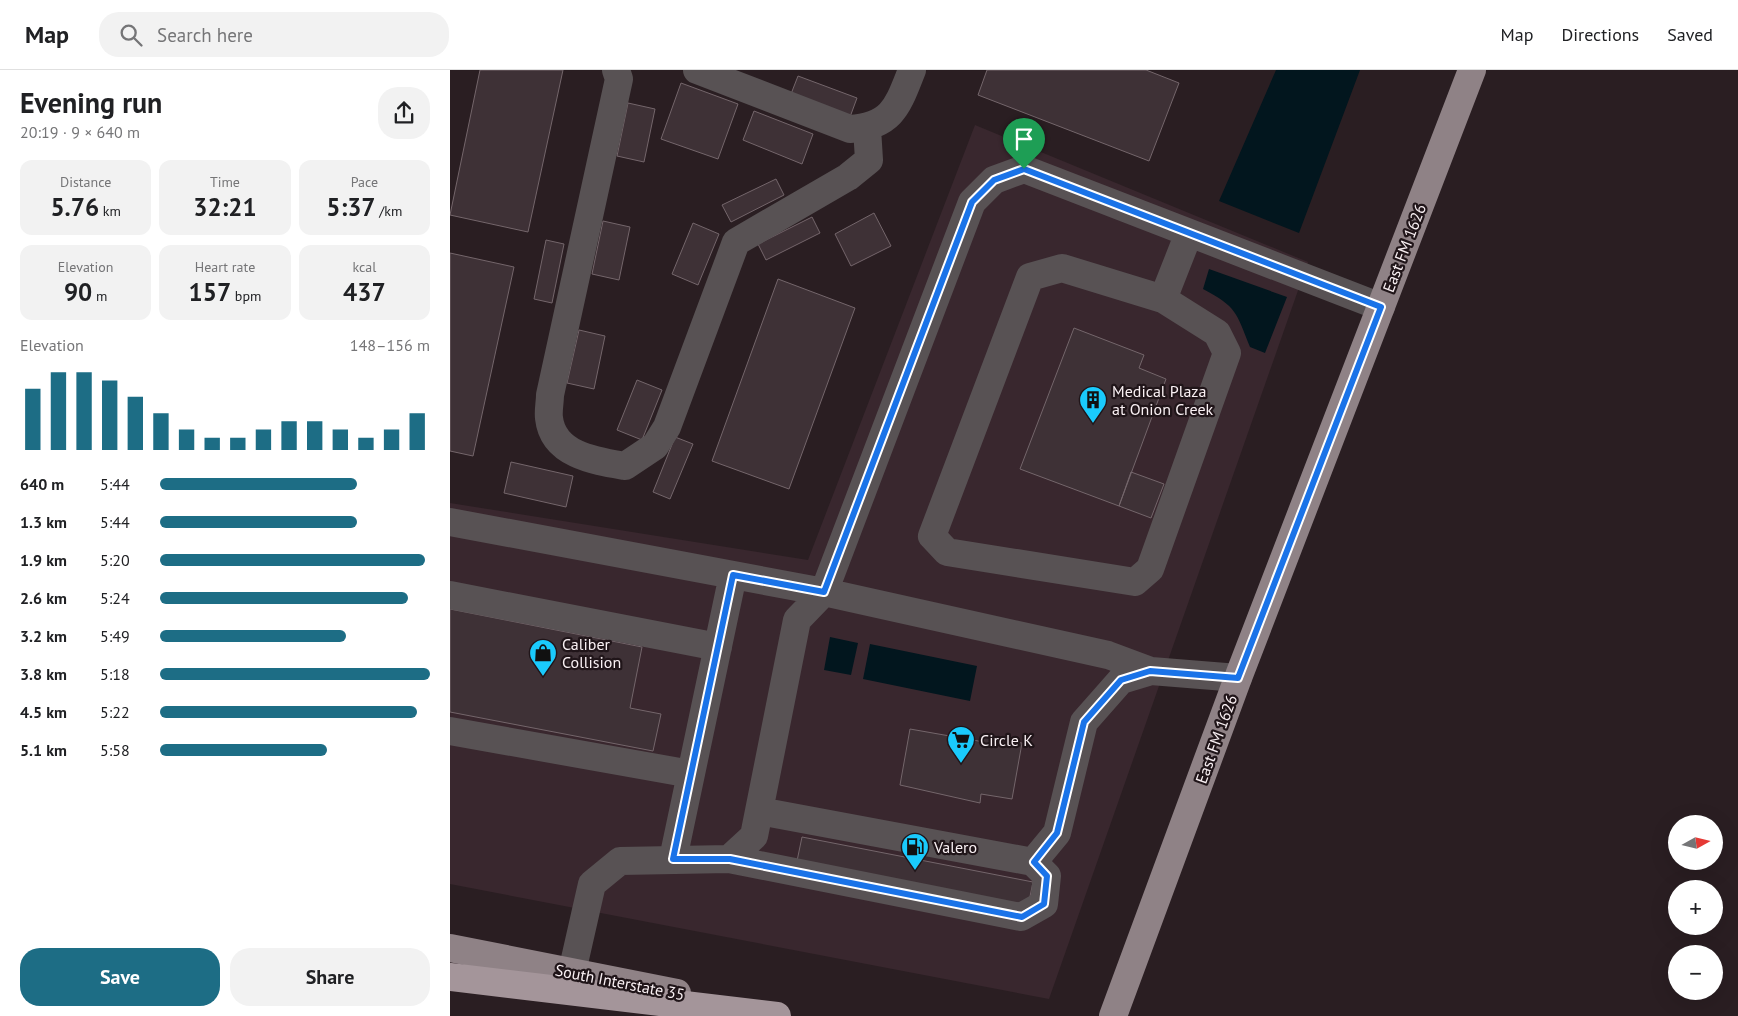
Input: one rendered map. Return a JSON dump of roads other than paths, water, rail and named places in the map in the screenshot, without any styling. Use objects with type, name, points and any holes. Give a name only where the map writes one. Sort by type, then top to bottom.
[{"type":"highway","points":[[450,977],[777,1016]]},
{"type":"main road","name":"East FM 1626","points":[[1113,1016],[1238,678],[1472,70]]},
{"type":"main road","name":"South Interstate 35","points":[[450,948],[791,1016]]},
{"type":"lane","points":[[616,70],[618,79],[550,395],[548,418],[556,438],[568,450],[595,461],[624,466],[654,446],[667,427],[736,242],[848,177],[869,160],[867,128]]},
{"type":"lane","points":[[697,70],[850,129],[867,128],[887,117],[898,107],[912,70]]},
{"type":"lane","points":[[730,859],[754,836],[797,620],[824,592],[972,202],[994,180],[1024,169],[1381,307]]},
{"type":"lane","points":[[1163,298],[1189,233]]},
{"type":"lane","points":[[1062,268],[1163,298],[1218,333],[1227,353],[1150,569],[1135,582],[947,552],[932,536],[1030,277],[1062,268]]},
{"type":"lane","points":[[450,522],[824,592],[1108,655],[1150,671],[1238,678]]},
{"type":"lane","points":[[673,859],[733,575]]},
{"type":"lane","points":[[450,595],[718,647]]},
{"type":"lane","points":[[1034,862],[1057,833],[1084,722],[1121,680],[1150,671]]},
{"type":"lane","points":[[450,730],[691,774]]},
{"type":"lane","points":[[572,972],[592,884],[620,861],[730,859],[1022,917],[1044,904],[1047,876],[1034,862],[759,811]]},
{"type":"water","points":[[1276,70],[1360,70],[1299,233],[1219,201]]},
{"type":"water","points":[[1209,269],[1287,297],[1265,353],[1250,347],[1238,318],[1229,306],[1203,289]]},
{"type":"water","points":[[830,637],[858,643],[851,675],[824,670]]},
{"type":"water","points":[[870,644],[977,666],[970,701],[863,679]]},
{"type":"place","name":"Medical Plaza at Onion Creek","points":[[1093,424]]},
{"type":"place","name":"Caliber Collision","points":[[543,677]]},
{"type":"place","name":"Circle K","points":[[961,764]]},
{"type":"place","name":"Valero","points":[[915,871]]}]
